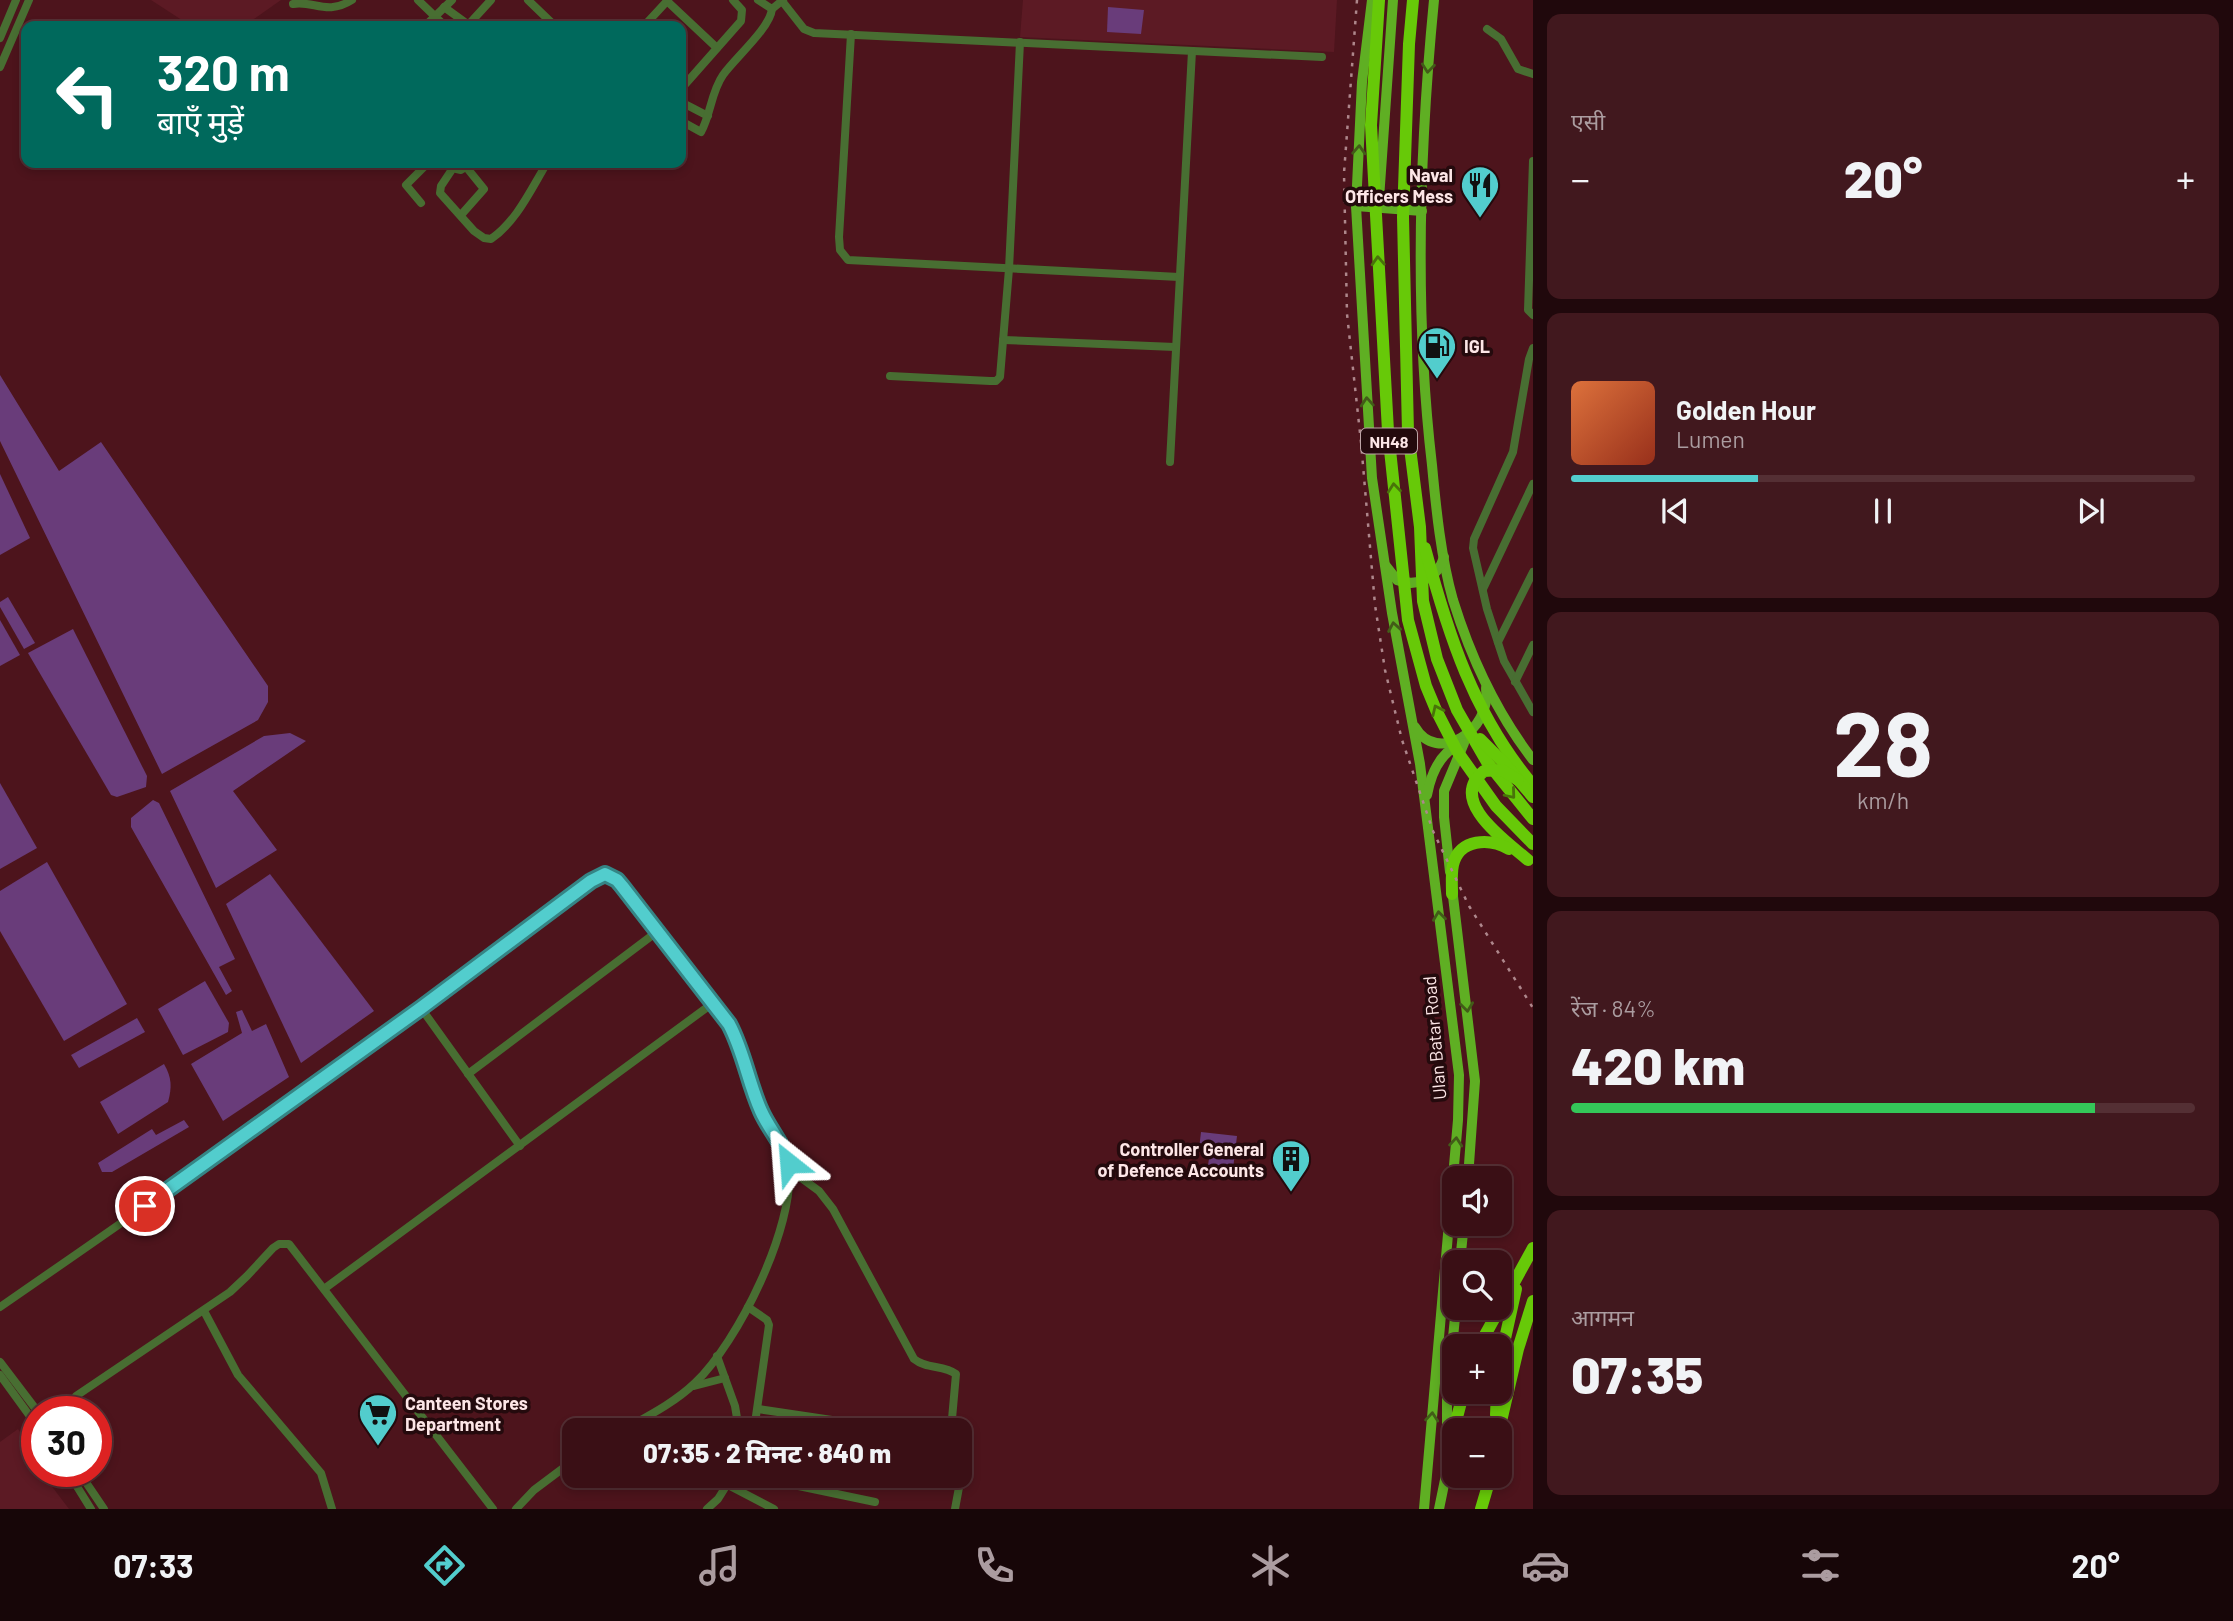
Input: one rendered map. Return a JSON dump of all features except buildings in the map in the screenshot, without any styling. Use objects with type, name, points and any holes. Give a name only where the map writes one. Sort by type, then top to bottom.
[{"type":"highway","name":"NH48","points":[[1379,0],[1371,125],[1388,431],[1405,596],[1413,641],[1436,710],[1457,751],[1496,806],[1533,844]]},
{"type":"highway","name":"NH48","points":[[1413,0],[1403,217],[1408,432],[1420,527],[1423,601],[1446,684],[1463,722],[1487,762],[1533,819]]},
{"type":"highway","points":[[1420,527],[1443,615],[1468,682],[1491,726],[1533,785]]},
{"type":"highway","points":[[1480,739],[1533,797]]},
{"type":"highway","points":[[1518,780],[1502,770],[1484,771],[1474,781],[1470,797],[1482,816],[1530,862]]},
{"type":"highway","points":[[1452,894],[1453,864],[1460,852],[1473,843],[1494,842],[1530,862]]},
{"type":"highway","points":[[1486,1334],[1530,1253]]},
{"type":"highway","points":[[1505,1334],[1512,1299],[1530,1253]]},
{"type":"highway","points":[[1500,1418],[1517,1349],[1533,1301]]},
{"type":"highway","points":[[1481,1509],[1487,1488]]},
{"type":"main road","points":[[1372,0],[1362,82],[1356,206],[1372,478],[1427,815]]},
{"type":"main road","points":[[1377,229],[1393,0]]},
{"type":"main road","points":[[1434,0],[1426,80],[1422,343],[1426,419],[1437,514],[1452,597],[1485,685],[1533,760]]},
{"type":"main road","points":[[1356,206],[1422,211]]},
{"type":"main road","points":[[1385,563],[1388,571],[1397,580],[1414,583],[1435,573],[1443,562],[1444,554]]},
{"type":"main road","points":[[1412,720],[1416,731],[1428,740],[1440,744],[1455,740],[1472,731],[1482,717],[1486,704],[1485,685]]},
{"type":"main road","points":[[1427,815],[1430,783],[1438,764],[1449,750],[1480,739],[1520,742]]},
{"type":"main road","name":"Ulan Batar Road","points":[[1464,743],[1444,791],[1444,817],[1475,1081],[1469,1166]]},
{"type":"main road","name":"Ulan Batar Road","points":[[1424,1509],[1458,1120],[1459,1075],[1427,815]]},
{"type":"main road","points":[[1447,1418],[1455,1320]]},
{"type":"main road","points":[[1419,1509],[1427,1485]]},
{"type":"main road","points":[[1439,1509],[1443,1488]]},
{"type":"main road","points":[[1447,1488],[1447,1509]]},
{"type":"street","points":[[0,38],[16,0]]},
{"type":"street","points":[[0,67],[29,0]]},
{"type":"street","points":[[293,4],[299,2],[337,7],[352,0]]},
{"type":"street","points":[[418,0],[440,21]]},
{"type":"street","points":[[430,21],[452,0]]},
{"type":"street","points":[[472,21],[491,0]]},
{"type":"street","points":[[528,0],[550,21]]},
{"type":"street","points":[[649,21],[668,0],[717,48]]},
{"type":"street","points":[[686,83],[742,19],[742,10],[733,0]]},
{"type":"street","points":[[758,0],[772,9]]},
{"type":"street","points":[[686,124],[701,132],[717,85],[744,48],[767,25],[772,9],[783,1],[808,32],[1322,57]]},
{"type":"street","points":[[444,7],[463,21]]},
{"type":"street","points":[[1487,29],[1501,38],[1518,69],[1533,75]]},
{"type":"street","points":[[850,34],[839,237],[843,256],[856,262],[1179,276]]},
{"type":"street","points":[[890,376],[996,381],[1001,373],[1020,42]]},
{"type":"street","points":[[1170,462],[1192,51]]},
{"type":"street","points":[[686,105],[708,116]]},
{"type":"street","points":[[1533,162],[1528,310],[1533,315]]},
{"type":"street","points":[[421,203],[406,185],[423,168]]},
{"type":"street","points":[[449,168],[440,193],[479,236],[491,239],[502,231],[513,217],[544,168]]},
{"type":"street","points":[[461,215],[484,189],[471,168]]},
{"type":"street","points":[[1003,340],[1175,347]]},
{"type":"street","points":[[1533,348],[1513,452],[1473,544],[1506,666],[1533,712]]},
{"type":"street","points":[[1483,589],[1530,498],[1533,484]]},
{"type":"street","points":[[1498,642],[1533,572]]},
{"type":"street","points":[[1515,682],[1533,645]]},
{"type":"street","points":[[0,1307],[421,1008],[597,877],[605,874],[617,880],[713,1003],[736,1038],[757,1101],[787,1156],[789,1169],[780,1230],[748,1307],[717,1356],[690,1387],[643,1418]]},
{"type":"street","points":[[468,1074],[657,931]]},
{"type":"street","points":[[324,1289],[713,1003]]},
{"type":"street","points":[[421,1008],[520,1146]]},
{"type":"street","points":[[789,1169],[819,1191],[833,1209],[914,1359],[920,1364],[950,1370],[956,1374],[952,1418]]},
{"type":"street","points":[[76,1396],[204,1311],[239,1284],[273,1248],[284,1243],[293,1247],[493,1509]]},
{"type":"street","points":[[748,1307],[767,1320],[769,1325],[756,1418]]},
{"type":"street","points":[[204,1311],[242,1380],[321,1473],[332,1509]]},
{"type":"street","points":[[717,1356],[737,1418]]},
{"type":"street","points":[[0,1362],[26,1396]]},
{"type":"street","points":[[0,1376],[21,1404]]},
{"type":"street","points":[[690,1387],[725,1378]]},
{"type":"street","points":[[758,1409],[818,1418]]},
{"type":"street","points":[[519,1508],[540,1485],[562,1469]]},
{"type":"street","points":[[77,1487],[91,1509]]},
{"type":"street","points":[[89,1487],[104,1509]]},
{"type":"street","points":[[707,1509],[725,1488]]},
{"type":"street","points":[[734,1488],[774,1509]]},
{"type":"street","points":[[808,1488],[875,1502]]},
{"type":"street","points":[[955,1509],[959,1488]]},
{"type":"shaded area","points":[[151,0],[281,0],[251,21],[183,21]]},
{"type":"shaded area","points":[[1023,0],[1337,0],[1334,52],[1020,37]]},
{"type":"shaded area","points":[[1108,7],[1144,10],[1141,34],[1107,32]]},
{"type":"shaded area","points":[[0,375],[59,471],[101,442],[268,686],[268,702],[258,720],[162,774],[0,441]]},
{"type":"shaded area","points":[[0,474],[30,538],[0,555]]},
{"type":"shaded area","points":[[8,597],[35,643],[24,649],[0,607],[0,602]]},
{"type":"shaded area","points":[[0,620],[20,655],[0,666]]},
{"type":"shaded area","points":[[73,629],[147,776],[146,787],[117,797],[111,795],[28,653]]},
{"type":"shaded area","points":[[290,733],[306,741],[233,791],[277,850],[216,888],[170,791],[264,736]]},
{"type":"shaded area","points":[[0,783],[37,848],[0,869]]},
{"type":"shaded area","points":[[153,800],[159,803],[235,959],[219,967],[232,991],[226,995],[131,827],[131,818]]},
{"type":"shaded area","points":[[47,862],[127,1004],[64,1041],[0,931],[0,891]]},
{"type":"shaded area","points":[[270,874],[374,1011],[301,1063],[226,904]]},
{"type":"shaded area","points":[[205,981],[229,1023],[228,1032],[183,1055],[158,1009]]},
{"type":"shaded area","points":[[242,1010],[252,1031],[266,1024],[289,1077],[223,1121],[191,1064],[242,1033],[236,1012]]},
{"type":"shaded area","points":[[137,1018],[145,1032],[79,1068],[71,1055]]},
{"type":"shaded area","points":[[164,1064],[171,1083],[168,1102],[118,1134],[100,1102]]},
{"type":"shaded area","points":[[184,1120],[189,1127],[112,1172],[102,1172],[98,1163],[152,1129],[156,1135]]},
{"type":"shaded area","points":[[1201,1132],[1237,1136],[1233,1169],[1208,1166],[1210,1150],[1199,1149]]},
{"type":"shaded area","points":[[18,1429],[21,1433],[21,1487],[52,1487],[69,1509],[0,1509],[0,1442]]},
{"type":"railway","points":[[1357,0],[1344,173],[1347,314],[1375,605],[1385,670],[1402,740],[1433,831],[1469,906],[1533,1008]]},
{"type":"place","name":"Naval Officers Mess","points":[[1480,219]]},
{"type":"place","name":"IGL","points":[[1437,380]]},
{"type":"place","name":"Controller General of Defence Accounts","points":[[1291,1193]]},
{"type":"place","name":"Canteen Stores Department","points":[[378,1447]]},
{"type":"route","points":[[145,1206],[421,1008],[591,881],[605,874],[622,886],[729,1024],[740,1048],[762,1115],[782,1146],[789,1163]]}]
